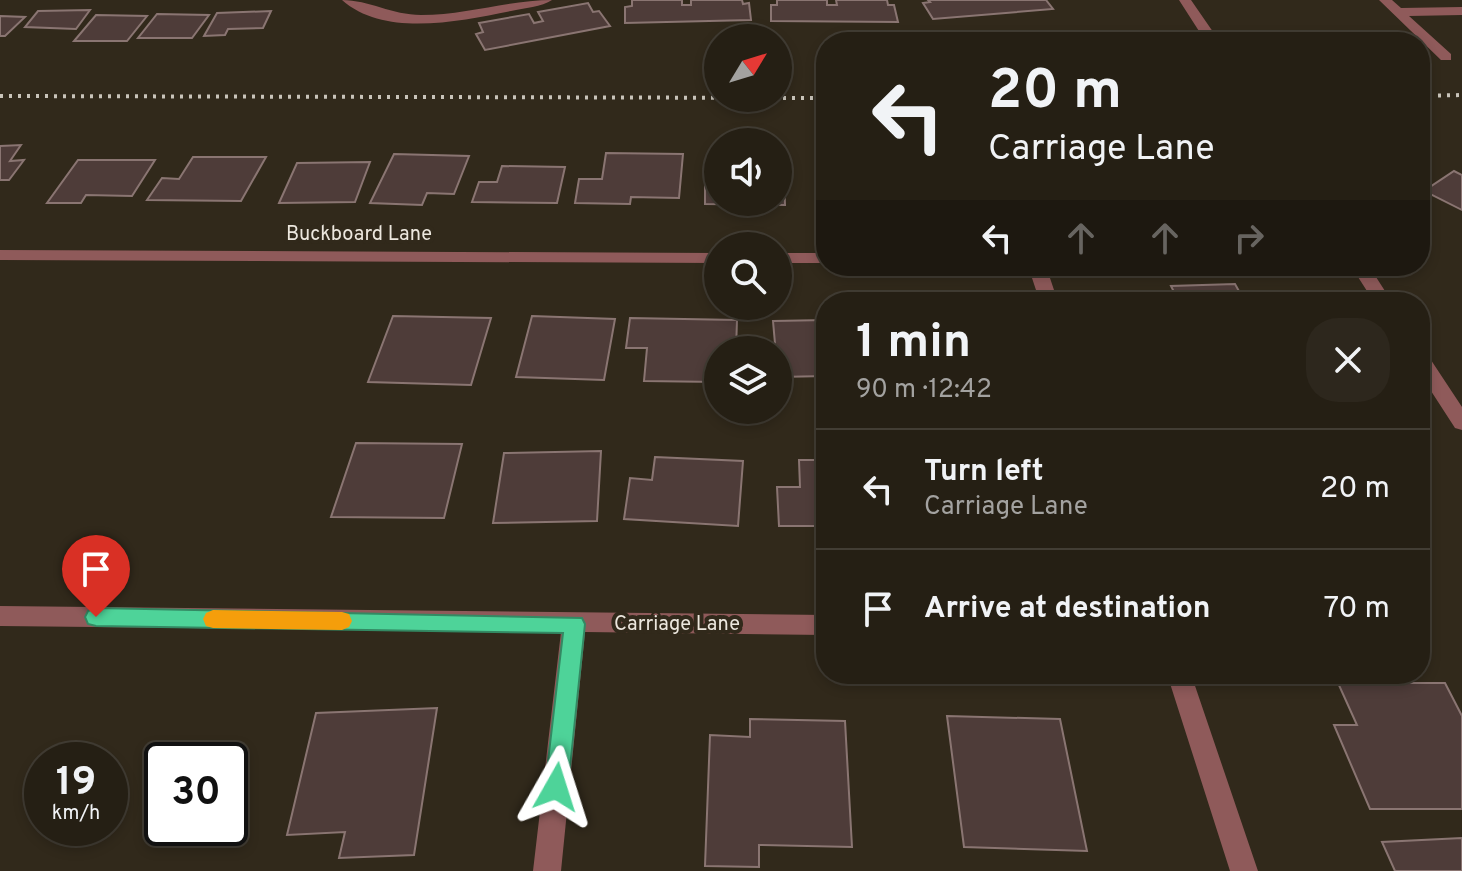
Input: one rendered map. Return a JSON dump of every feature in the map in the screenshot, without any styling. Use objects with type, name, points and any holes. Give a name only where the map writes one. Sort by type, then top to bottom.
[{"type":"street","points":[[348,0],[360,8],[388,15],[425,18],[546,0]]},
{"type":"street","points":[[1185,0],[1206,32]]},
{"type":"street","points":[[1385,0],[1419,32]]},
{"type":"street","points":[[1398,12],[1462,11]]},
{"type":"street","points":[[1430,42],[1446,57]]},
{"type":"street","name":"Buckboard Lane","points":[[0,255],[704,258]]},
{"type":"street","points":[[792,258],[816,258]]},
{"type":"street","points":[[1430,374],[1462,423]]},
{"type":"street","name":"Carriage Lane","points":[[0,616],[816,625]]},
{"type":"street","points":[[547,871],[574,624]]},
{"type":"street","points":[[1182,684],[1244,871]]},
{"type":"building","points":[[632,0],[682,0],[682,5],[691,5],[691,0],[742,0],[743,4],[749,3],[751,20],[625,23],[625,7],[632,6]]},
{"type":"building","points":[[777,0],[827,0],[827,5],[837,5],[836,0],[887,0],[888,5],[894,5],[898,22],[771,21],[771,5],[777,5]]},
{"type":"building","points":[[928,0],[1046,0],[1053,9],[933,19],[923,3],[930,2]]},
{"type":"building","points":[[588,3],[593,12],[599,11],[610,26],[485,50],[476,34],[483,32],[479,23],[529,14],[534,23],[543,21],[538,12]]},
{"type":"building","points":[[90,10],[76,29],[25,27],[38,11]]},
{"type":"building","points":[[271,11],[263,28],[228,29],[225,35],[204,36],[217,13]]},
{"type":"building","points":[[157,14],[209,15],[192,38],[138,38]]},
{"type":"building","points":[[96,15],[147,16],[127,41],[74,41]]},
{"type":"building","points":[[0,16],[25,17],[5,36],[0,36]]},
{"type":"building","points":[[21,145],[10,161],[24,160],[9,180],[0,180],[0,146]]},
{"type":"building","points":[[606,153],[683,154],[679,198],[631,197],[630,204],[575,203],[579,179],[602,179]]},
{"type":"building","points":[[394,154],[469,156],[454,194],[427,193],[422,205],[370,203]]},
{"type":"building","points":[[193,157],[266,157],[241,201],[147,200],[162,178],[179,179]]},
{"type":"building","points":[[78,160],[155,160],[132,196],[86,195],[81,203],[47,203]]},
{"type":"building","points":[[370,162],[355,202],[279,203],[297,163]]},
{"type":"building","points":[[502,166],[565,167],[557,203],[472,202],[479,182],[497,182]]},
{"type":"building","points":[[1454,171],[1462,175],[1462,210],[1430,194],[1430,187]]},
{"type":"building","points":[[1235,284],[1239,292],[1174,292],[1171,286]]},
{"type":"building","points":[[393,316],[491,318],[471,385],[368,382]]},
{"type":"building","points":[[532,316],[615,319],[604,380],[516,377]]},
{"type":"building","points":[[630,318],[737,320],[736,336],[704,336],[704,382],[644,381],[647,348],[626,348]]},
{"type":"building","points":[[816,320],[816,376],[792,377],[792,336],[774,336],[773,321]]},
{"type":"building","points":[[356,443],[462,444],[444,518],[331,517]]},
{"type":"building","points":[[601,451],[597,521],[493,523],[504,453]]},
{"type":"building","points":[[655,457],[743,461],[738,526],[624,519],[630,478],[652,480]]},
{"type":"building","points":[[799,460],[816,460],[816,526],[779,526],[777,487],[800,487]]},
{"type":"building","points":[[1445,683],[1462,716],[1462,809],[1370,809],[1334,725],[1357,725],[1338,684]]},
{"type":"building","points":[[437,708],[414,855],[339,858],[345,832],[287,835],[316,713]]},
{"type":"building","points":[[947,716],[1060,719],[1087,851],[964,847]]},
{"type":"building","points":[[750,719],[845,721],[852,847],[759,845],[759,867],[705,866],[710,735],[750,737]]},
{"type":"building","points":[[1462,838],[1462,871],[1395,871],[1382,842]]},
{"type":"railway","points":[[1430,96],[1462,95]]},
{"type":"railway","points":[[0,96],[816,98]]},
{"type":"slow traffic","points":[[213,619],[342,621]]},
{"type":"route","points":[[96,617],[574,624],[556,787]]}]
